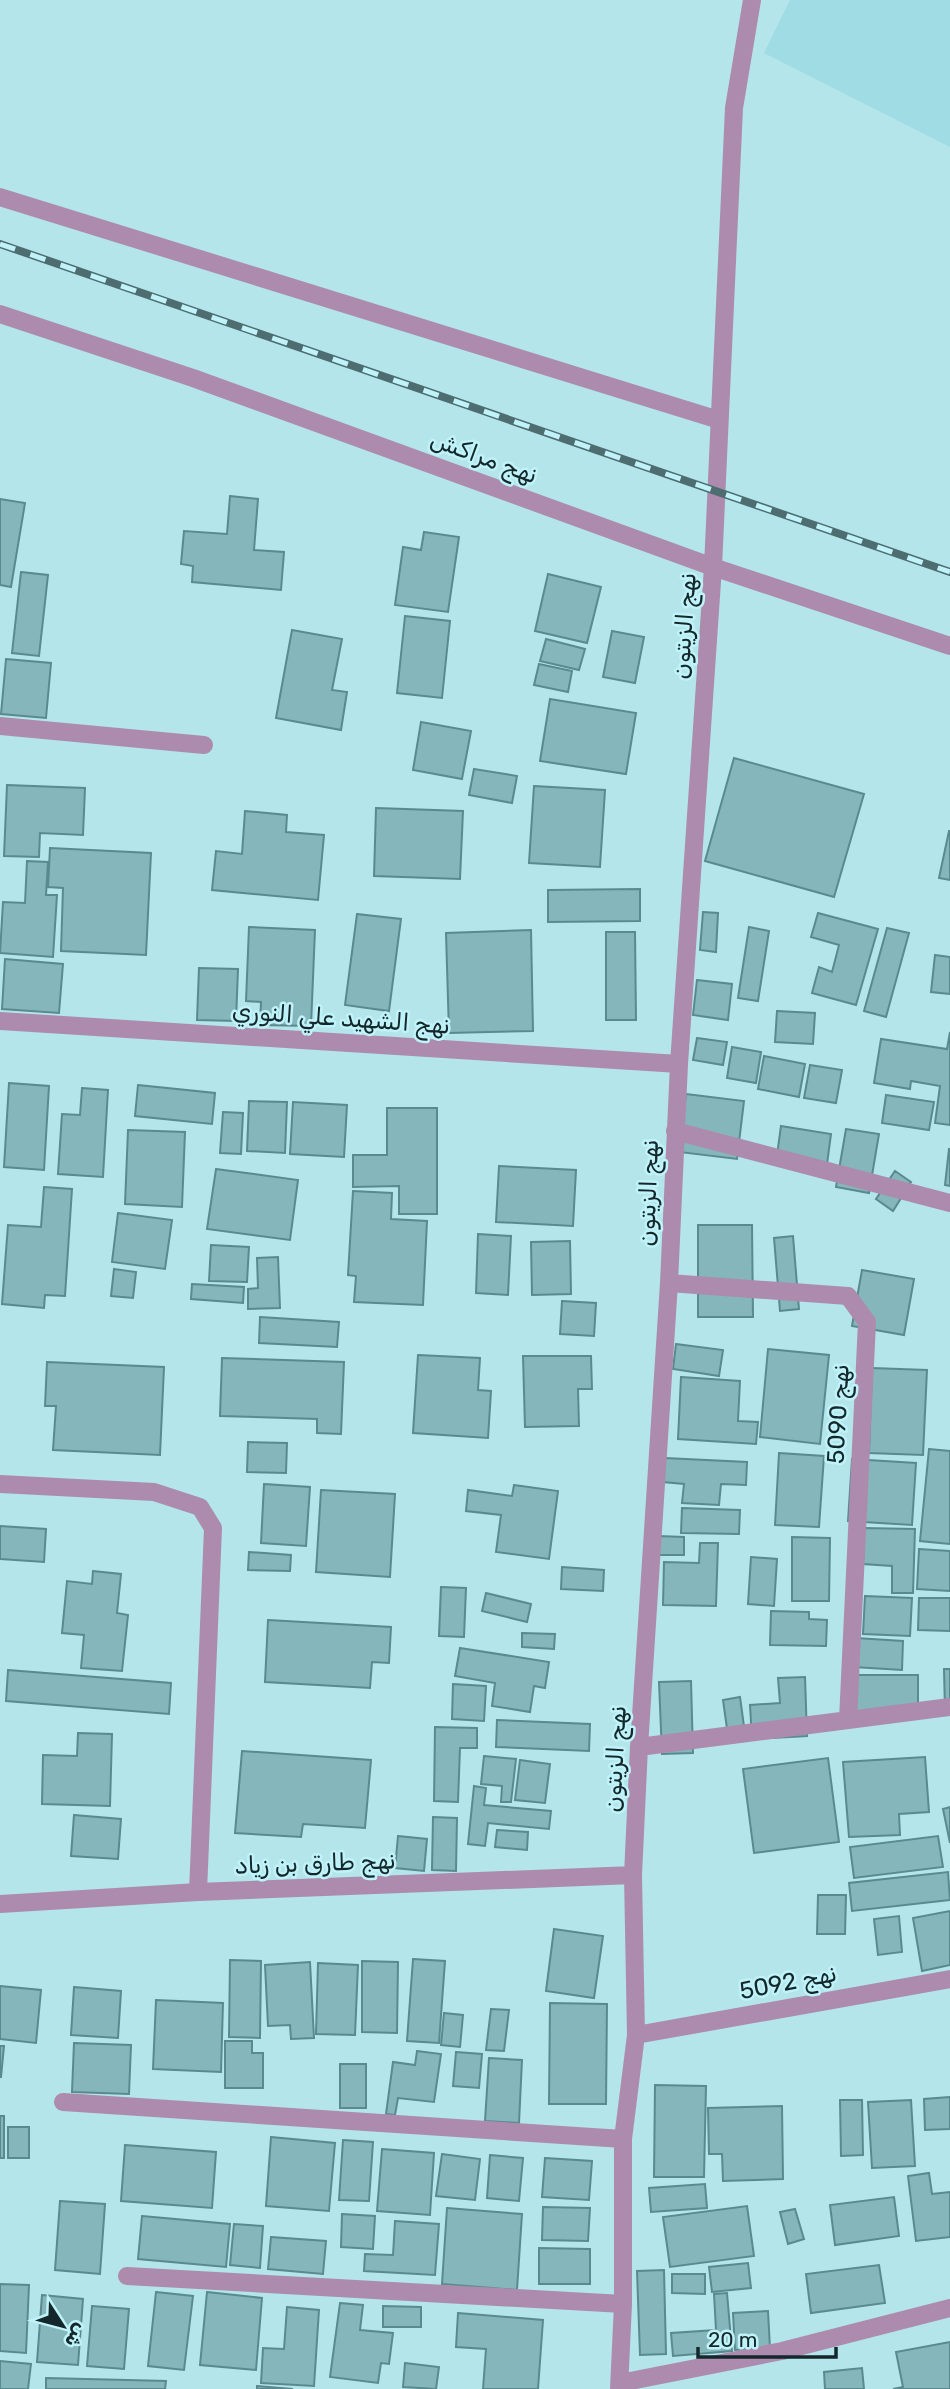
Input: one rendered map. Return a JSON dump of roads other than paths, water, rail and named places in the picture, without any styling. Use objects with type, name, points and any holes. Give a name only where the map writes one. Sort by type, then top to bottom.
[{"type":"street","name":"نهج الزيتون","points":[[620,2386],[623,2139],[636,2035],[633,1875],[639,1747],[669,1283],[678,1065],[713,567],[734,108],[752,0]]},
{"type":"street","points":[[0,197],[719,420]]},
{"type":"street","name":"نهج مراكش","points":[[0,314],[193,377],[713,567],[950,646]]},
{"type":"street","points":[[0,726],[204,745]]},
{"type":"street","name":"نهج الشهيد علي النوري","points":[[0,1021],[678,1065]]},
{"type":"street","points":[[675,1131],[950,1203]]},
{"type":"street","name":"نهج 5090","points":[[669,1283],[848,1296],[867,1322],[848,1720]]},
{"type":"street","points":[[0,1483],[154,1492],[200,1507],[213,1528],[198,1892]]},
{"type":"street","points":[[639,1747],[950,1707]]},
{"type":"street","name":"نهج طارق بن زياد","points":[[0,1904],[198,1892],[633,1875]]},
{"type":"street","name":"نهج 5092","points":[[636,2035],[950,1979]]},
{"type":"street","points":[[63,2102],[623,2139]]},
{"type":"street","points":[[127,2276],[623,2304]]},
{"type":"street","points":[[620,2386],[782,2351],[950,2308]]},
{"type":"railway","points":[[0,244],[950,572]]}]
